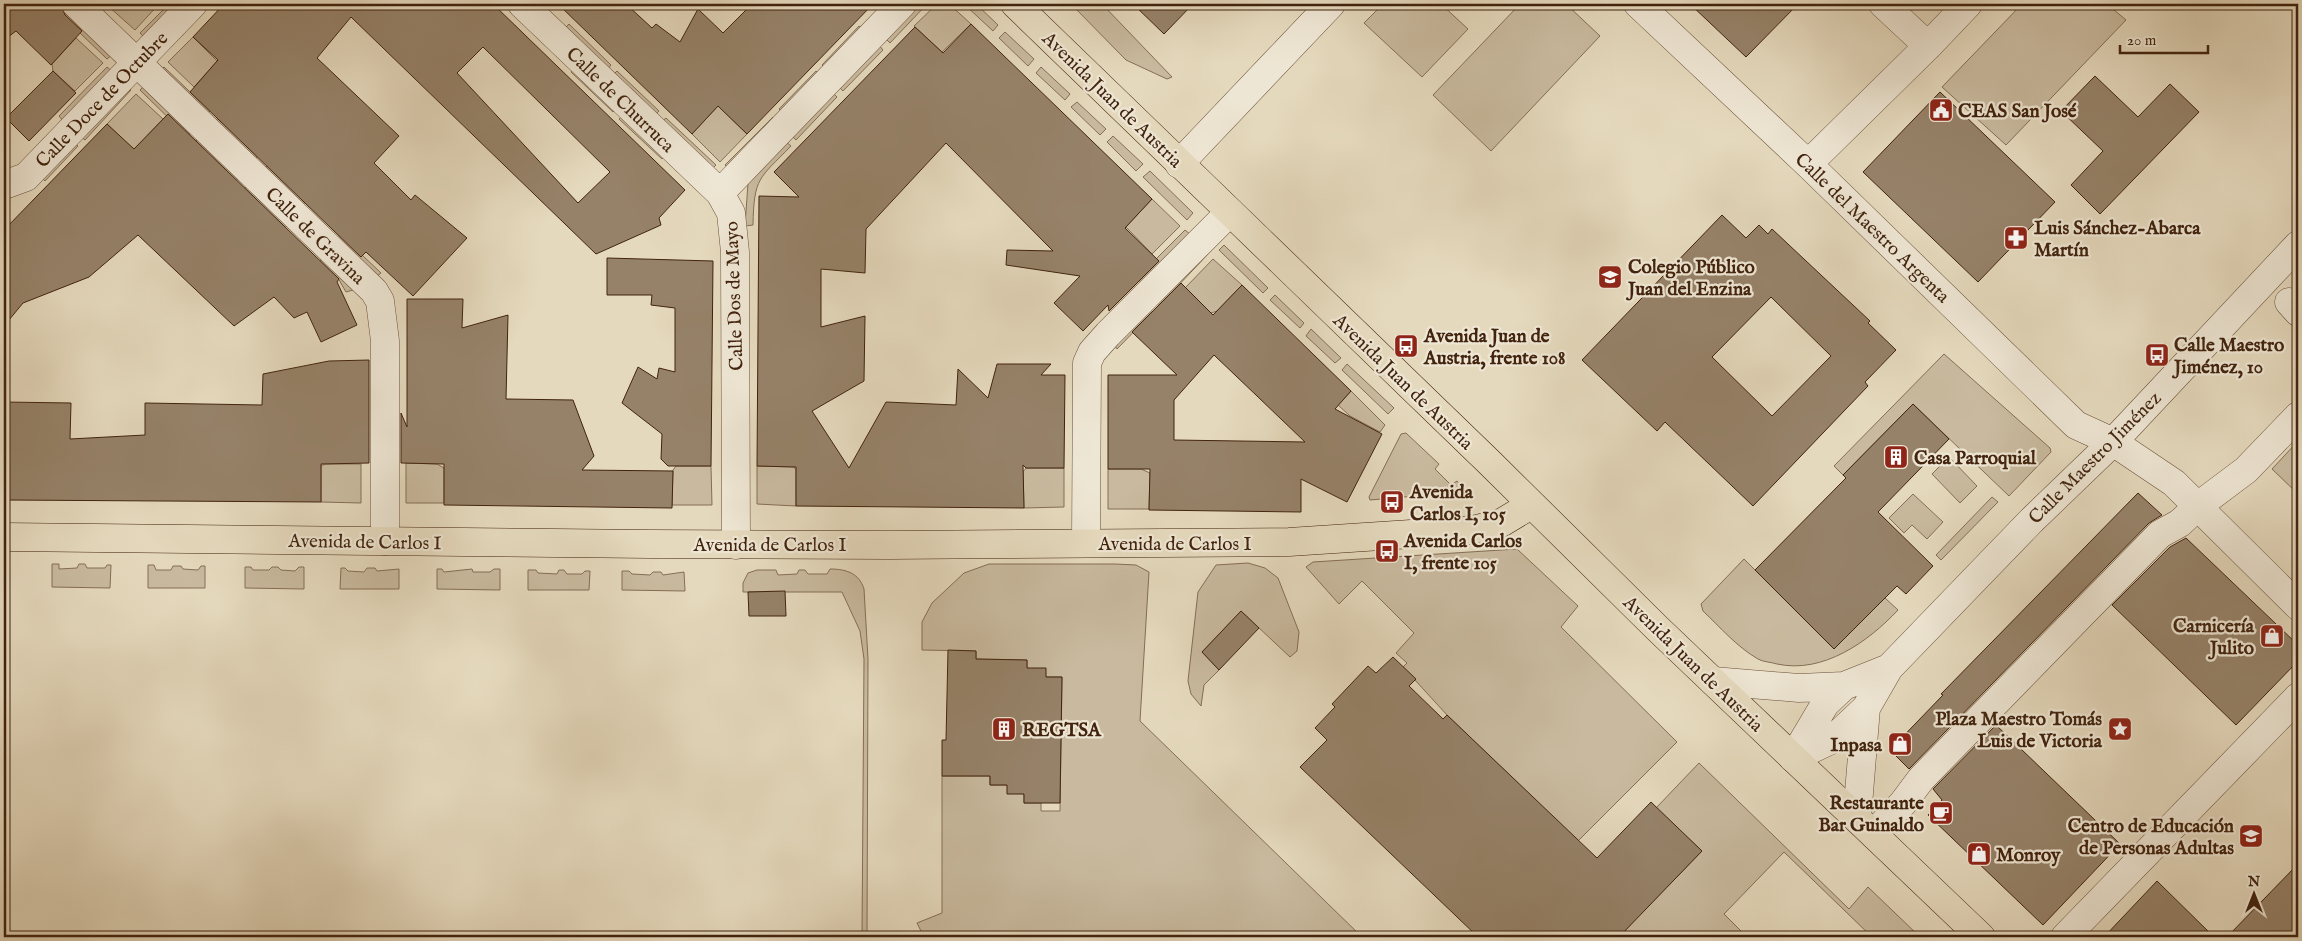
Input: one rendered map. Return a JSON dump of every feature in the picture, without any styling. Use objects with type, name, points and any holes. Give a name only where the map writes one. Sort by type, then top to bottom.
[{"type":"main road","name":"Avenida Juan de Austria","points":[[1015,4],[1713,681],[1866,825],[1981,937]]},
{"type":"main road","name":"Avenida de Carlos I","points":[[4,536],[736,545],[1289,542],[1472,530],[1501,523],[1531,505]]},
{"type":"street","name":"Calle de Gravina","points":[[76,4],[138,61],[374,291],[380,301],[385,341],[385,541]]},
{"type":"street","name":"Calle Doce de Octubre","points":[[4,185],[26,177],[193,4]]},
{"type":"street","name":"Calle de Churruca","points":[[522,4],[720,194]]},
{"type":"street","points":[[720,194],[902,4]]},
{"type":"street","points":[[1179,164],[1331,4]]},
{"type":"street","name":"Calle del Maestro Argenta","points":[[1638,4],[1808,164],[2076,425],[2113,442],[2174,483],[2298,606]]},
{"type":"street","points":[[1883,4],[1928,46]]},
{"type":"street","points":[[1808,164],[1968,4]]},
{"type":"street","name":"Calle Dos de Mayo","points":[[720,194],[731,213],[735,252],[736,545]]},
{"type":"street","points":[[1086,543],[1087,362],[1092,352],[1108,334],[1230,212]]},
{"type":"street","name":"Calle Maestro Jiménez","points":[[1793,758],[1833,739],[1866,708],[1889,668],[2032,520],[2113,442],[2298,245]]},
{"type":"street","points":[[1866,825],[1903,803],[1921,779],[2160,534],[2180,523],[2198,506],[2246,470],[2298,416]]},
{"type":"street","name":"Calle Maestro Jiménez","points":[[1713,681],[1800,688],[1844,686],[1889,668]]},
{"type":"street","name":"Calle Maestro Jiménez","points":[[1793,758],[1825,704],[1844,686]]},
{"type":"street","points":[[2065,937],[2298,697]]},
{"type":"street","name":"Calle Maestro Jiménez","points":[[1866,708],[1866,825]]},
{"type":"shaded area","points":[[50,4],[60,4],[113,54],[107,59]]},
{"type":"shaded area","points":[[110,4],[159,4],[135,30],[108,6]]},
{"type":"shaded area","points":[[169,4],[179,4],[145,38],[140,33]]},
{"type":"shaded area","points":[[916,4],[927,4],[890,43],[884,37]]},
{"type":"shaded area","points":[[937,4],[949,4],[971,24],[942,52],[914,26]]},
{"type":"shaded area","points":[[964,4],[976,4],[998,25],[993,31]]},
{"type":"shaded area","points":[[1075,4],[1102,4],[1172,77],[1167,79],[1126,60],[1073,6]]},
{"type":"shaded area","points":[[1383,4],[1441,4],[1468,29],[1422,77],[1364,23]]},
{"type":"shaded area","points":[[1520,4],[1566,4],[1600,36],[1491,151],[1433,95]]},
{"type":"shaded area","points":[[2022,4],[2107,4],[2126,20],[2006,145],[1942,87]]},
{"type":"shaded area","points":[[569,24],[611,65],[607,70],[564,29]]},
{"type":"shaded area","points":[[859,26],[865,31],[827,70],[822,65]]},
{"type":"shaded area","points":[[1005,32],[1034,59],[1028,66],[999,38]]},
{"type":"shaded area","points":[[193,37],[217,61],[194,87],[168,62]]},
{"type":"shaded area","points":[[76,38],[103,63],[75,91],[53,71],[52,64]]},
{"type":"shaded area","points":[[878,44],[883,50],[843,91],[837,85]]},
{"type":"shaded area","points":[[576,66],[618,107],[613,112],[571,72]]},
{"type":"shaded area","points":[[107,67],[113,72],[64,122],[59,116]]},
{"type":"shaded area","points":[[164,67],[210,111],[205,116],[159,72]]},
{"type":"shaded area","points":[[1041,67],[1070,94],[1065,100],[1036,73]]},
{"type":"shaded area","points":[[617,71],[659,111],[654,116],[612,76]]},
{"type":"shaded area","points":[[816,71],[821,76],[784,114],[779,109]]},
{"type":"shaded area","points":[[145,85],[193,130],[187,136],[140,90]]},
{"type":"shaded area","points":[[127,86],[131,90],[85,140],[79,135]]},
{"type":"shaded area","points":[[831,91],[837,97],[796,140],[790,134]]},
{"type":"shaded area","points":[[136,94],[163,119],[134,150],[107,124]]},
{"type":"shaded area","points":[[1077,102],[1106,129],[1100,135],[1071,107]]},
{"type":"shaded area","points":[[718,106],[747,134],[720,162],[692,134]]},
{"type":"shaded area","points":[[624,114],[666,154],[662,159],[619,119]]},
{"type":"shaded area","points":[[773,117],[778,122],[730,170],[725,165]]},
{"type":"shaded area","points":[[218,118],[258,156],[253,161],[213,124]]},
{"type":"shaded area","points":[[666,118],[716,165],[710,171],[660,123]]},
{"type":"shaded area","points":[[1113,136],[1143,164],[1136,171],[1107,142]]},
{"type":"shaded area","points":[[200,137],[241,175],[236,181],[195,142]]},
{"type":"shaded area","points":[[784,140],[791,146],[760,180],[755,197],[753,225],[745,226],[748,183]]},
{"type":"shaded area","points":[[73,141],[78,146],[45,181],[40,176]]},
{"type":"shaded area","points":[[268,165],[306,201],[301,207],[262,171]]},
{"type":"shaded area","points":[[1150,171],[1193,213],[1187,220],[1143,177]]},
{"type":"shaded area","points":[[249,184],[290,223],[285,228],[244,189]]},
{"type":"shaded area","points":[[1152,199],[1180,226],[1152,254],[1126,227]]},
{"type":"shaded area","points":[[1185,230],[1191,235],[1142,285],[1136,279]]},
{"type":"shaded area","points":[[340,234],[381,273],[375,278],[334,240]]},
{"type":"shaded area","points":[[1224,245],[1268,288],[1263,293],[1219,250]]},
{"type":"shaded area","points":[[1202,248],[1208,254],[1159,306],[1153,300]]},
{"type":"shaded area","points":[[324,255],[350,284],[353,290],[346,292],[338,278],[320,261]]},
{"type":"shaded area","points":[[1213,259],[1242,285],[1217,311],[1211,313],[1185,288]]},
{"type":"shaded area","points":[[1275,295],[1304,323],[1300,328],[1270,300]]},
{"type":"shaded area","points":[[1147,306],[1153,312],[1117,349],[1115,346]]},
{"type":"shaded area","points":[[1311,329],[1341,358],[1335,363],[1306,336]]},
{"type":"shaded area","points":[[1944,354],[2050,448],[2051,452],[2009,496],[1913,404],[1843,475],[1834,466]]},
{"type":"shaded area","points":[[1347,364],[1394,408],[1388,414],[1342,370]]},
{"type":"shaded area","points":[[1351,391],[1385,425],[1380,432],[1350,416],[1338,405]]},
{"type":"shaded area","points":[[1406,433],[1439,464],[1435,469],[1451,485],[1457,481],[1464,489],[1461,492],[1370,500],[1369,497],[1401,434]]},
{"type":"shaded area","points":[[2298,441],[2298,494],[2272,469]]},
{"type":"shaded area","points":[[1949,457],[1977,486],[1960,503],[1932,474]]},
{"type":"shaded area","points":[[406,463],[437,464],[444,468],[444,503],[406,503]]},
{"type":"shaded area","points":[[325,464],[361,464],[361,503],[321,502],[321,466]]},
{"type":"shaded area","points":[[676,466],[711,466],[712,505],[672,505],[673,470]]},
{"type":"shaded area","points":[[757,466],[794,467],[796,470],[796,506],[757,504]]},
{"type":"shaded area","points":[[1026,468],[1064,468],[1064,507],[1024,508],[1023,472]]},
{"type":"shaded area","points":[[1108,469],[1141,469],[1150,473],[1149,509],[1108,509]]},
{"type":"shaded area","points":[[1913,494],[1943,522],[1927,539],[1912,525],[1904,533],[1889,518]]},
{"type":"shaded area","points":[[1992,497],[1998,502],[1941,560],[1936,555]]},
{"type":"shaded area","points":[[1517,549],[1578,606],[1561,627],[1677,742],[1578,841],[1447,715],[1403,667],[1407,663],[1396,653],[1414,633],[1362,581],[1339,604],[1306,567],[1313,562]]},
{"type":"shaded area","points":[[1744,559],[1834,649],[1885,598],[1898,610],[1859,644],[1828,660],[1794,666],[1762,661],[1743,649],[1729,636],[1703,611],[1701,604]]},
{"type":"shaded area","points":[[1248,563],[1265,568],[1278,578],[1299,632],[1297,651],[1290,657],[1241,611],[1202,652],[1219,670],[1204,685],[1201,706],[1191,694],[1188,681],[1198,592],[1216,565]]},
{"type":"shaded area","points":[[52,564],[59,564],[59,569],[77,568],[79,564],[85,564],[87,568],[105,568],[107,565],[111,565],[110,588],[52,587]]},
{"type":"shaded area","points":[[989,564],[1136,565],[1149,572],[1140,721],[1362,937],[924,937],[917,923],[942,913],[942,776],[990,776],[990,785],[1007,785],[1024,794],[1024,803],[1041,803],[1041,811],[1060,811],[1062,677],[1046,677],[1027,668],[1027,660],[976,659],[976,651],[922,650],[922,622],[932,603],[964,573]]},
{"type":"shaded area","points":[[148,565],[154,565],[156,570],[171,570],[173,566],[181,566],[183,569],[198,570],[201,566],[205,566],[205,588],[148,588]]},
{"type":"shaded area","points":[[245,567],[251,567],[253,570],[269,570],[272,567],[278,567],[281,570],[295,571],[299,567],[304,567],[304,589],[245,588]]},
{"type":"shaded area","points":[[341,568],[345,568],[348,571],[364,572],[367,568],[375,568],[377,571],[399,569],[399,589],[340,589]]},
{"type":"shaded area","points":[[437,569],[442,569],[444,572],[472,569],[473,572],[490,572],[494,569],[500,569],[500,590],[437,589]]},
{"type":"shaded area","points":[[830,569],[851,573],[859,579],[864,589],[868,659],[867,937],[862,937],[864,659],[860,631],[842,592],[743,592],[743,583],[748,573],[757,570],[776,570],[778,575],[797,574],[799,570],[805,570],[808,574],[827,574]]},
{"type":"shaded area","points":[[528,570],[536,570],[538,573],[557,574],[559,570],[564,570],[567,574],[582,574],[585,571],[590,571],[589,590],[528,590]]},
{"type":"shaded area","points":[[622,571],[629,571],[632,574],[650,575],[653,572],[661,572],[663,575],[684,572],[685,591],[622,590]]},
{"type":"shaded area","points":[[1699,763],[1849,909],[1868,887],[1920,937],[1872,937],[1784,852],[1724,914],[1747,937],[1632,937],[1625,930],[1702,851],[1656,808]]},
{"type":"building","points":[[4,4],[61,4],[65,15],[82,31],[51,65],[16,31],[4,40]]},
{"type":"building","points":[[224,4],[493,4],[685,190],[659,218],[661,225],[596,254],[351,17],[317,58],[399,136],[374,163],[411,200],[415,195],[467,238],[413,296],[366,252],[361,257],[190,92],[218,60],[193,37]],"holes":[[[483,47],[610,172],[578,203],[457,73]]]},
{"type":"building","points":[[558,4],[626,4],[652,28],[656,24],[680,42],[698,9],[723,33],[752,4],[873,4],[747,134],[718,106],[692,134]]},
{"type":"building","points":[[1133,4],[1193,4],[1164,34]]},
{"type":"building","points":[[1690,4],[1798,4],[1746,57]]},
{"type":"building","points":[[971,24],[1152,199],[1125,228],[1159,261],[1109,311],[1108,305],[1083,331],[1054,303],[1080,276],[1006,265],[1007,250],[1053,251],[946,143],[866,229],[865,273],[821,269],[821,327],[865,316],[864,381],[812,411],[849,468],[886,402],[956,405],[958,369],[988,398],[997,364],[1051,364],[1041,375],[1065,375],[1064,468],[1026,468],[1023,465],[1024,508],[796,506],[796,467],[757,466],[759,196],[799,197],[774,172],[915,27],[943,53]]},
{"type":"building","points":[[53,71],[76,93],[29,141],[6,118]]},
{"type":"building","points":[[2095,76],[2138,117],[2170,84],[2199,112],[2100,214],[2071,185],[2103,151],[2061,111]]},
{"type":"building","points":[[1940,92],[2055,202],[1978,282],[1863,172]]},
{"type":"building","points":[[168,114],[339,279],[337,282],[357,325],[321,342],[307,312],[294,318],[274,297],[234,326],[138,235],[89,277],[23,303],[4,326],[4,230],[107,124],[134,149]]},
{"type":"building","points":[[1722,215],[1746,238],[1759,225],[1768,234],[1772,229],[1870,321],[1868,323],[1896,350],[1865,382],[1868,386],[1753,506],[1665,422],[1657,431],[1582,360]],"holes":[[[1771,297],[1831,356],[1772,416],[1712,357]]]},
{"type":"building","points":[[607,258],[713,261],[711,466],[668,466],[661,459],[662,434],[622,403],[638,367],[657,379],[659,368],[675,372],[675,308],[651,305],[652,295],[607,295]]},
{"type":"building","points":[[1181,283],[1213,315],[1242,285],[1351,391],[1335,409],[1382,434],[1347,502],[1301,479],[1301,512],[1149,510],[1150,469],[1108,469],[1108,375],[1177,375],[1132,332]],"holes":[[[1214,355],[1305,442],[1174,440],[1174,400]]]},
{"type":"building","points":[[407,299],[463,299],[462,328],[508,315],[506,399],[573,400],[594,456],[582,470],[673,471],[672,508],[444,505],[444,464],[401,463],[401,413],[407,427]]},
{"type":"building","points":[[369,360],[369,463],[321,464],[321,502],[4,500],[4,402],[71,403],[70,439],[145,435],[145,403],[262,405],[263,374],[329,361]]},
{"type":"building","points":[[1913,404],[1949,439],[1878,512],[1933,566],[1906,594],[1897,586],[1834,649],[1755,570],[1846,478],[1843,475]]},
{"type":"building","points":[[2138,493],[2162,515],[2149,523],[1909,769],[1890,750],[1943,695],[1941,694]]},
{"type":"building","points":[[2186,538],[2298,645],[2298,661],[2236,725],[2112,605],[2170,547]]},
{"type":"building","points":[[785,591],[786,616],[749,616],[748,592]]},
{"type":"building","points":[[1241,611],[1259,628],[1219,670],[1202,652]]},
{"type":"building","name":"REGTSA","points":[[948,650],[976,651],[976,659],[1027,660],[1027,668],[1046,668],[1046,677],[1062,677],[1060,803],[1024,803],[1024,794],[1007,794],[1007,785],[990,785],[990,776],[942,776],[942,740],[946,740]]},
{"type":"building","points":[[1393,657],[1416,679],[1409,686],[1443,719],[1447,715],[1597,858],[1651,802],[1702,851],[1619,937],[1478,937],[1300,767],[1327,740],[1315,728],[1335,707],[1332,704],[1368,666],[1376,673]]},
{"type":"building","points":[[1996,725],[2120,844],[2043,925],[1928,815],[1942,800],[1933,789]]},
{"type":"building","points":[[2298,864],[2298,928],[2289,937],[2227,937]]},
{"type":"building","points":[[2157,881],[2214,937],[2104,937]]},
{"type":"place","name":"CEAS San José","points":[[1941,110]]},
{"type":"place","name":"Luis Sánchez-Abarca Martín","points":[[2016,238]]},
{"type":"place","name":"Colegio Público Juan del Enzina","points":[[1610,277]]},
{"type":"place","name":"Avenida Juan de Austria, frente 108","points":[[1406,346]]},
{"type":"place","name":"Calle Maestro Jiménez, 10","points":[[2157,355]]},
{"type":"place","name":"Casa Parroquial","points":[[1896,457]]},
{"type":"place","name":"Avenida Carlos I, 105","points":[[1392,502]]},
{"type":"place","name":"Avenida Carlos I, frente 105","points":[[1387,551]]},
{"type":"place","name":"Carnicería Julito","points":[[2272,636]]},
{"type":"place","name":"REGTSA","points":[[1004,729]]},
{"type":"place","name":"Plaza Maestro Tomás Luis de Victoria","points":[[2120,729]]},
{"type":"place","name":"Inpasa","points":[[1900,744]]},
{"type":"place","name":"Restaurante Bar Guinaldo","points":[[1941,813]]},
{"type":"place","name":"Centro de Educación de Personas Adultas","points":[[2251,836]]},
{"type":"place","name":"Monroy","points":[[1979,854]]}]
